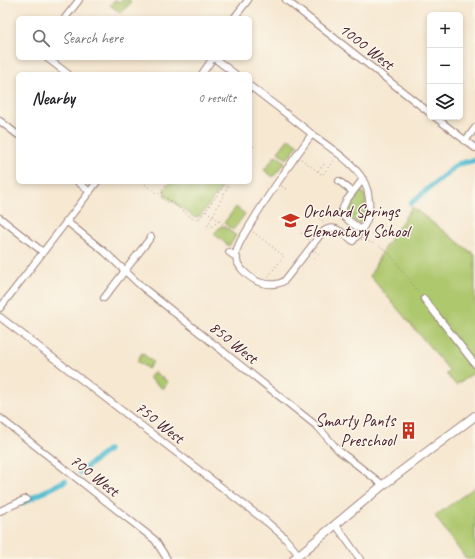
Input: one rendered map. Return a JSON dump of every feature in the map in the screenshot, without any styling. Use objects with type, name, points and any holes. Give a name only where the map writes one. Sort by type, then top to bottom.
[{"type":"main road","points":[[297,557],[383,485],[475,416]]},
{"type":"street","points":[[67,16],[79,0]]},
{"type":"street","points":[[236,16],[248,0]]},
{"type":"street","name":"1000 West","points":[[286,0],[427,111]]},
{"type":"street","points":[[50,60],[66,72]]},
{"type":"street","points":[[204,72],[212,60]]},
{"type":"street","points":[[216,60],[232,72]]},
{"type":"street","points":[[229,252],[236,258],[243,270],[258,281],[267,284],[280,283],[286,280],[324,231],[331,227],[335,228],[353,241],[361,230],[368,216],[370,205],[369,195],[363,179],[356,169],[252,88]]},
{"type":"street","points":[[439,120],[475,148]]},
{"type":"street","points":[[0,121],[16,134]]},
{"type":"street","points":[[465,141],[475,128]]},
{"type":"street","points":[[236,258],[240,243],[256,215],[278,181],[312,134]]},
{"type":"street","points":[[361,230],[344,217],[343,206],[363,179]]},
{"type":"street","points":[[339,181],[353,192]]},
{"type":"street","points":[[80,184],[90,192]]},
{"type":"street","points":[[0,308],[96,184]]},
{"type":"street","points":[[0,218],[43,252]]},
{"type":"street","name":"850 West","points":[[66,222],[125,270],[141,286],[318,428],[338,450],[383,485]]},
{"type":"street","points":[[104,298],[151,237]]},
{"type":"street","points":[[424,299],[475,364]]},
{"type":"street","name":"750 West","points":[[0,316],[268,523],[283,536],[297,557]]},
{"type":"street","name":"700 West","points":[[0,418],[156,540],[168,559]]},
{"type":"street","points":[[0,511],[26,499]]},
{"type":"street","points":[[336,525],[360,559]]},
{"type":"path","points":[[299,157],[321,173]]},
{"type":"path","points":[[321,173],[335,159]]},
{"type":"path","points":[[321,173],[324,164]]},
{"type":"path","points":[[145,184],[156,193],[162,193]]},
{"type":"path","points":[[162,193],[162,190],[166,184]]},
{"type":"path","points":[[162,193],[164,197],[194,219],[200,218],[226,184]]},
{"type":"path","points":[[219,221],[207,230],[206,229],[228,186],[227,184]]},
{"type":"path","points":[[280,184],[286,189]]},
{"type":"path","points":[[205,210],[240,237]]},
{"type":"path","points":[[319,218],[324,222]]},
{"type":"path","points":[[251,231],[284,256],[265,280]]},
{"type":"path","points":[[301,233],[310,240]]},
{"type":"path","points":[[361,239],[378,245],[390,254],[424,299]]},
{"type":"path","points":[[314,250],[321,256]]},
{"type":"path","points":[[310,256],[317,261]]},
{"type":"green space","points":[[116,0],[120,2],[121,0],[130,0],[131,3],[120,13],[110,5]]},
{"type":"green space","points":[[289,138],[298,145],[287,159],[278,152]]},
{"type":"green space","points":[[276,155],[285,162],[273,177],[264,170]]},
{"type":"green space","points":[[168,184],[224,184],[200,216],[195,218],[165,196],[164,190]]},
{"type":"green space","points":[[362,191],[366,206],[362,222],[358,224],[347,215],[347,208],[357,193]]},
{"type":"green space","points":[[236,207],[245,214],[233,230],[224,223]]},
{"type":"green space","points":[[412,207],[475,255],[475,372],[456,385],[446,374],[450,371],[370,276],[383,250]]},
{"type":"green space","points":[[222,225],[236,236],[229,246],[214,234]]},
{"type":"green space","points":[[142,353],[153,362],[148,369],[137,361]]},
{"type":"green space","points":[[154,372],[168,382],[163,389],[149,378]]},
{"type":"green space","points":[[475,487],[475,559],[466,559],[435,516]]},
{"type":"waterway","points":[[411,203],[458,164],[475,160]]},
{"type":"waterway","points":[[80,472],[108,450]]},
{"type":"waterway","points":[[22,503],[65,481]]},
{"type":"place","name":"Orchard Springs Elementary School","points":[[290,221]]},
{"type":"place","name":"Smarty Pants Preschool","points":[[408,430]]}]
